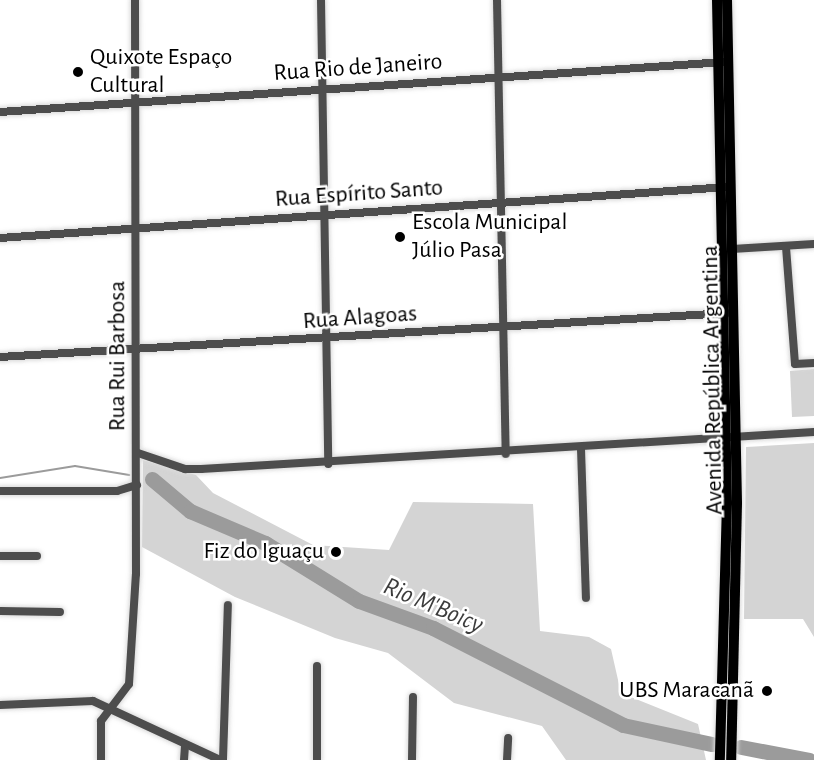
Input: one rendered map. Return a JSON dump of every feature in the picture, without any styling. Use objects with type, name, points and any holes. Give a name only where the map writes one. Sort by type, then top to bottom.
[{"type":"main road","name":"Avenida República Argentina","points":[[717,0],[723,62],[726,187],[731,760]]},
{"type":"main road","name":"Avenida República Argentina","points":[[723,62],[727,0]]},
{"type":"main road","name":"Avenida República Argentina","points":[[726,187],[732,249],[727,313]]},
{"type":"main road","name":"Avenida República Argentina","points":[[720,760],[729,438]]},
{"type":"street","name":"Rua Rui Barbosa","points":[[101,760],[101,721],[129,684],[138,453],[139,351],[135,0]]},
{"type":"street","points":[[321,0],[323,341],[328,464]]},
{"type":"street","points":[[497,0],[501,79],[500,204],[506,454]]},
{"type":"street","name":"Rua Rio de Janeiro","points":[[0,112],[723,62]]},
{"type":"street","name":"Rua Espírito Santo","points":[[0,238],[726,187]]},
{"type":"street","points":[[732,249],[814,244]]},
{"type":"street","points":[[786,247],[795,364],[814,363]]},
{"type":"street","name":"Rua Alagoas","points":[[0,357],[323,341],[727,313]]},
{"type":"street","points":[[138,453],[185,469],[506,454],[814,432]]},
{"type":"street","points":[[581,449],[586,598]]},
{"type":"street","points":[[0,491],[117,491],[136,485]]},
{"type":"street","points":[[0,556],[37,556]]},
{"type":"street","points":[[0,705],[72,700],[114,706],[184,745],[221,760],[228,605]]},
{"type":"street","points":[[0,611],[60,612]]},
{"type":"street","points":[[317,666],[317,760]]},
{"type":"street","points":[[412,760],[413,697]]},
{"type":"street","points":[[507,760],[508,738]]},
{"type":"street","points":[[184,745],[184,760]]},
{"type":"shaded area","points":[[814,369],[814,416],[792,417],[790,371]]},
{"type":"shaded area","points":[[814,443],[814,637],[803,619],[744,619],[746,447]]},
{"type":"shaded area","points":[[143,460],[196,475],[213,493],[313,545],[389,550],[413,502],[533,504],[540,631],[589,637],[611,649],[621,693],[698,724],[706,760],[566,760],[542,726],[454,703],[388,653],[335,638],[235,597],[142,547]]},
{"type":"waterway","name":"Rio M'Boicy","points":[[0,478],[75,466],[129,475]]},
{"type":"waterway","name":"Rio M'Boicy","points":[[152,479],[190,511],[265,543],[359,601],[433,628],[623,725],[712,744]]},
{"type":"waterway","name":"Rio M'Boicy","points":[[741,747],[809,760]]},
{"type":"place","name":"Quixote Espaço Cultural","points":[[78,72]]},
{"type":"place","name":"Escola Municipal Júlio Pasa","points":[[400,237]]},
{"type":"place","name":"Fiz do Iguaçu","points":[[336,552]]},
{"type":"place","name":"UBS Maracanã","points":[[767,691]]}]
